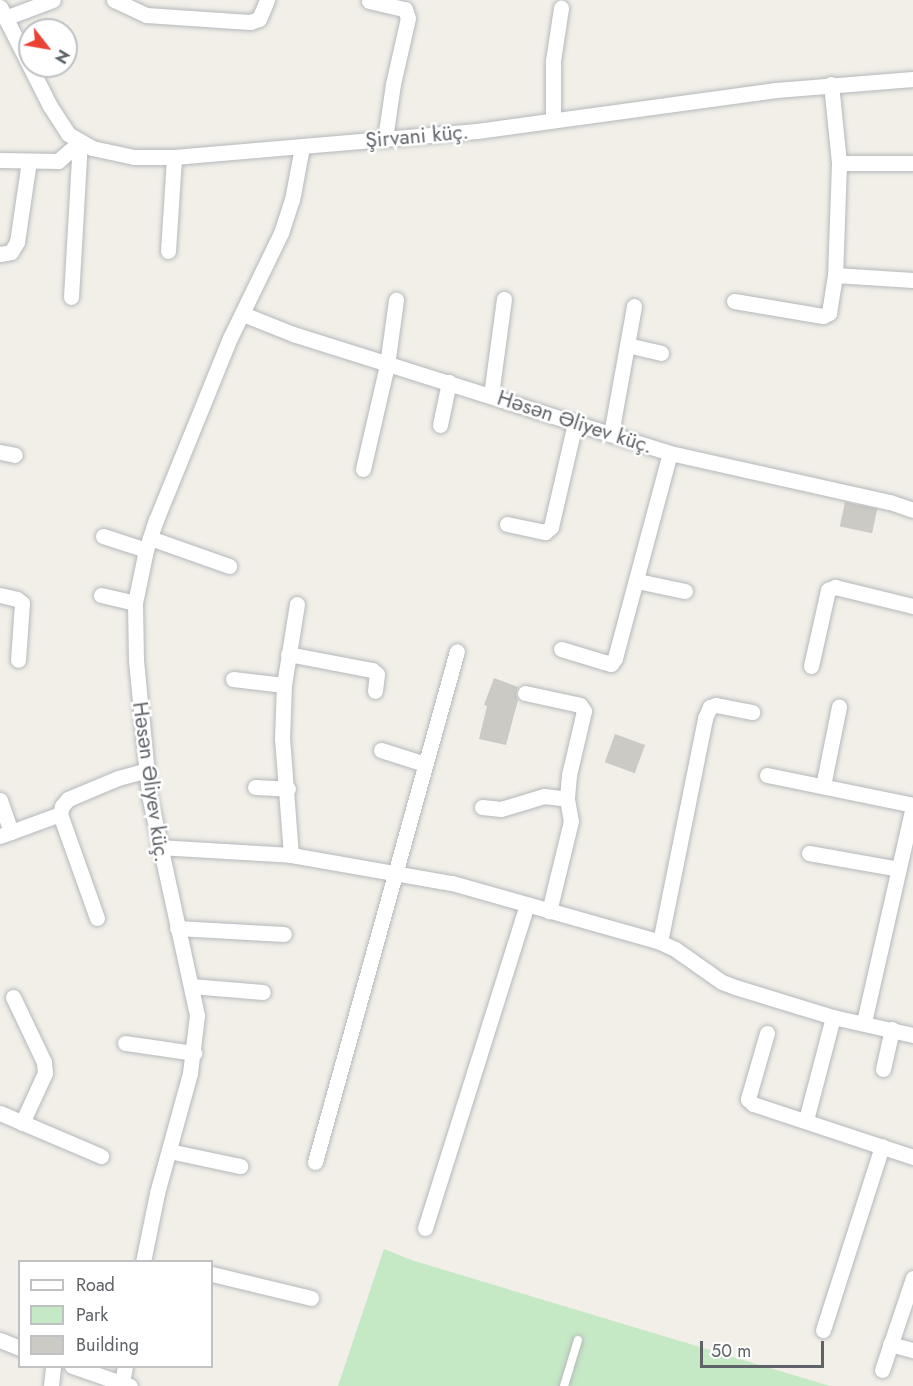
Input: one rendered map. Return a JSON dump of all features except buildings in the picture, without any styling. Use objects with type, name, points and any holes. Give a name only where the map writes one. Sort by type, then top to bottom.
[{"type":"street","points":[[3,12],[52,0]]},
{"type":"street","points":[[114,0],[146,15],[250,22],[259,19],[267,0]]},
{"type":"street","points":[[369,1],[405,9],[408,18],[393,84],[385,139]]},
{"type":"street","points":[[553,120],[553,61],[561,8]]},
{"type":"street","name":"Şirvani küç.","points":[[3,12],[60,123],[80,142],[103,151],[134,157],[174,157],[477,131],[831,84],[913,80]]},
{"type":"street","points":[[734,301],[823,316],[829,313],[836,275],[839,163],[831,84]]},
{"type":"street","points":[[0,160],[58,160],[80,142]]},
{"type":"street","points":[[71,297],[80,142]]},
{"type":"street","name":"Həsən Əliyev küç.","points":[[148,1260],[157,1193],[194,1053],[197,1016],[158,847],[145,771],[136,661],[135,603],[148,544],[230,338],[285,222],[292,200],[302,147]]},
{"type":"street","points":[[168,251],[174,157]]},
{"type":"street","points":[[0,254],[11,252],[17,242],[29,160]]},
{"type":"street","points":[[839,163],[913,164]]},
{"type":"street","points":[[836,275],[913,280]]},
{"type":"street","points":[[491,395],[504,299]]},
{"type":"street","points":[[363,469],[387,365],[396,300]]},
{"type":"street","points":[[611,434],[634,306]]},
{"type":"street","name":"Həsən Əliyev küç.","points":[[243,314],[274,328],[387,365],[491,395],[670,453],[890,502],[913,510]]},
{"type":"street","points":[[627,345],[662,353]]},
{"type":"street","points":[[440,425],[449,382]]},
{"type":"street","points":[[507,524],[545,532],[551,527],[575,423]]},
{"type":"street","points":[[561,649],[611,663],[615,658],[670,453]]},
{"type":"street","points":[[103,537],[148,544],[230,566]]},
{"type":"street","points":[[637,581],[685,591]]},
{"type":"street","points":[[811,666],[828,590],[835,587],[913,606]]},
{"type":"street","points":[[100,595],[135,603]]},
{"type":"street","points":[[0,596],[17,598],[22,603],[18,660]]},
{"type":"street","points":[[291,855],[288,789],[282,739],[284,685],[297,604]]},
{"type":"street","points":[[315,1162],[457,651]]},
{"type":"street","points":[[288,654],[372,670],[377,674],[375,691]]},
{"type":"street","points":[[233,679],[284,685]]},
{"type":"street","points":[[525,693],[580,705],[584,711],[571,761],[567,799],[570,821],[549,911]]},
{"type":"street","points":[[660,942],[705,718],[710,707],[716,705],[752,712]]},
{"type":"street","points":[[823,786],[839,707]]},
{"type":"street","points":[[381,750],[425,764]]},
{"type":"street","points":[[97,918],[60,814],[62,806],[68,799],[118,778],[145,771]]},
{"type":"street","points":[[767,775],[913,805],[864,1022]]},
{"type":"street","points":[[255,787],[288,789]]},
{"type":"street","points":[[482,807],[501,809],[544,796],[567,799]]},
{"type":"street","points":[[0,800],[6,835],[60,814]]},
{"type":"street","points":[[158,847],[291,855],[395,871],[471,887],[660,942],[675,949],[722,982],[833,1017],[864,1022],[913,1035]]},
{"type":"street","points":[[809,853],[899,869]]},
{"type":"street","points":[[425,1228],[527,905]]},
{"type":"street","points":[[177,928],[284,934]]},
{"type":"street","points":[[191,986],[263,992]]},
{"type":"street","points":[[13,997],[44,1062],[45,1073],[22,1123]]},
{"type":"street","points":[[806,1120],[833,1017]]},
{"type":"street","points":[[883,1069],[892,1029]]},
{"type":"street","points":[[767,1033],[748,1100],[753,1104],[913,1157]]},
{"type":"street","points":[[125,1043],[194,1053]]},
{"type":"street","points":[[0,1113],[102,1156]]},
{"type":"street","points":[[823,1330],[882,1146]]},
{"type":"street","points":[[169,1151],[240,1166]]},
{"type":"street","points":[[213,1274],[311,1298]]},
{"type":"street","points":[[882,1370],[913,1278]]},
{"type":"street","points":[[0,1340],[18,1347]]},
{"type":"street","points":[[890,1344],[913,1350]]},
{"type":"street","points":[[51,1386],[53,1368]]},
{"type":"street","points":[[78,1368],[126,1384],[125,1368]]},
{"type":"lane","points":[[564,1386],[578,1340]]},
{"type":"green space","points":[[384,1249],[411,1260],[830,1386],[338,1386]]}]
